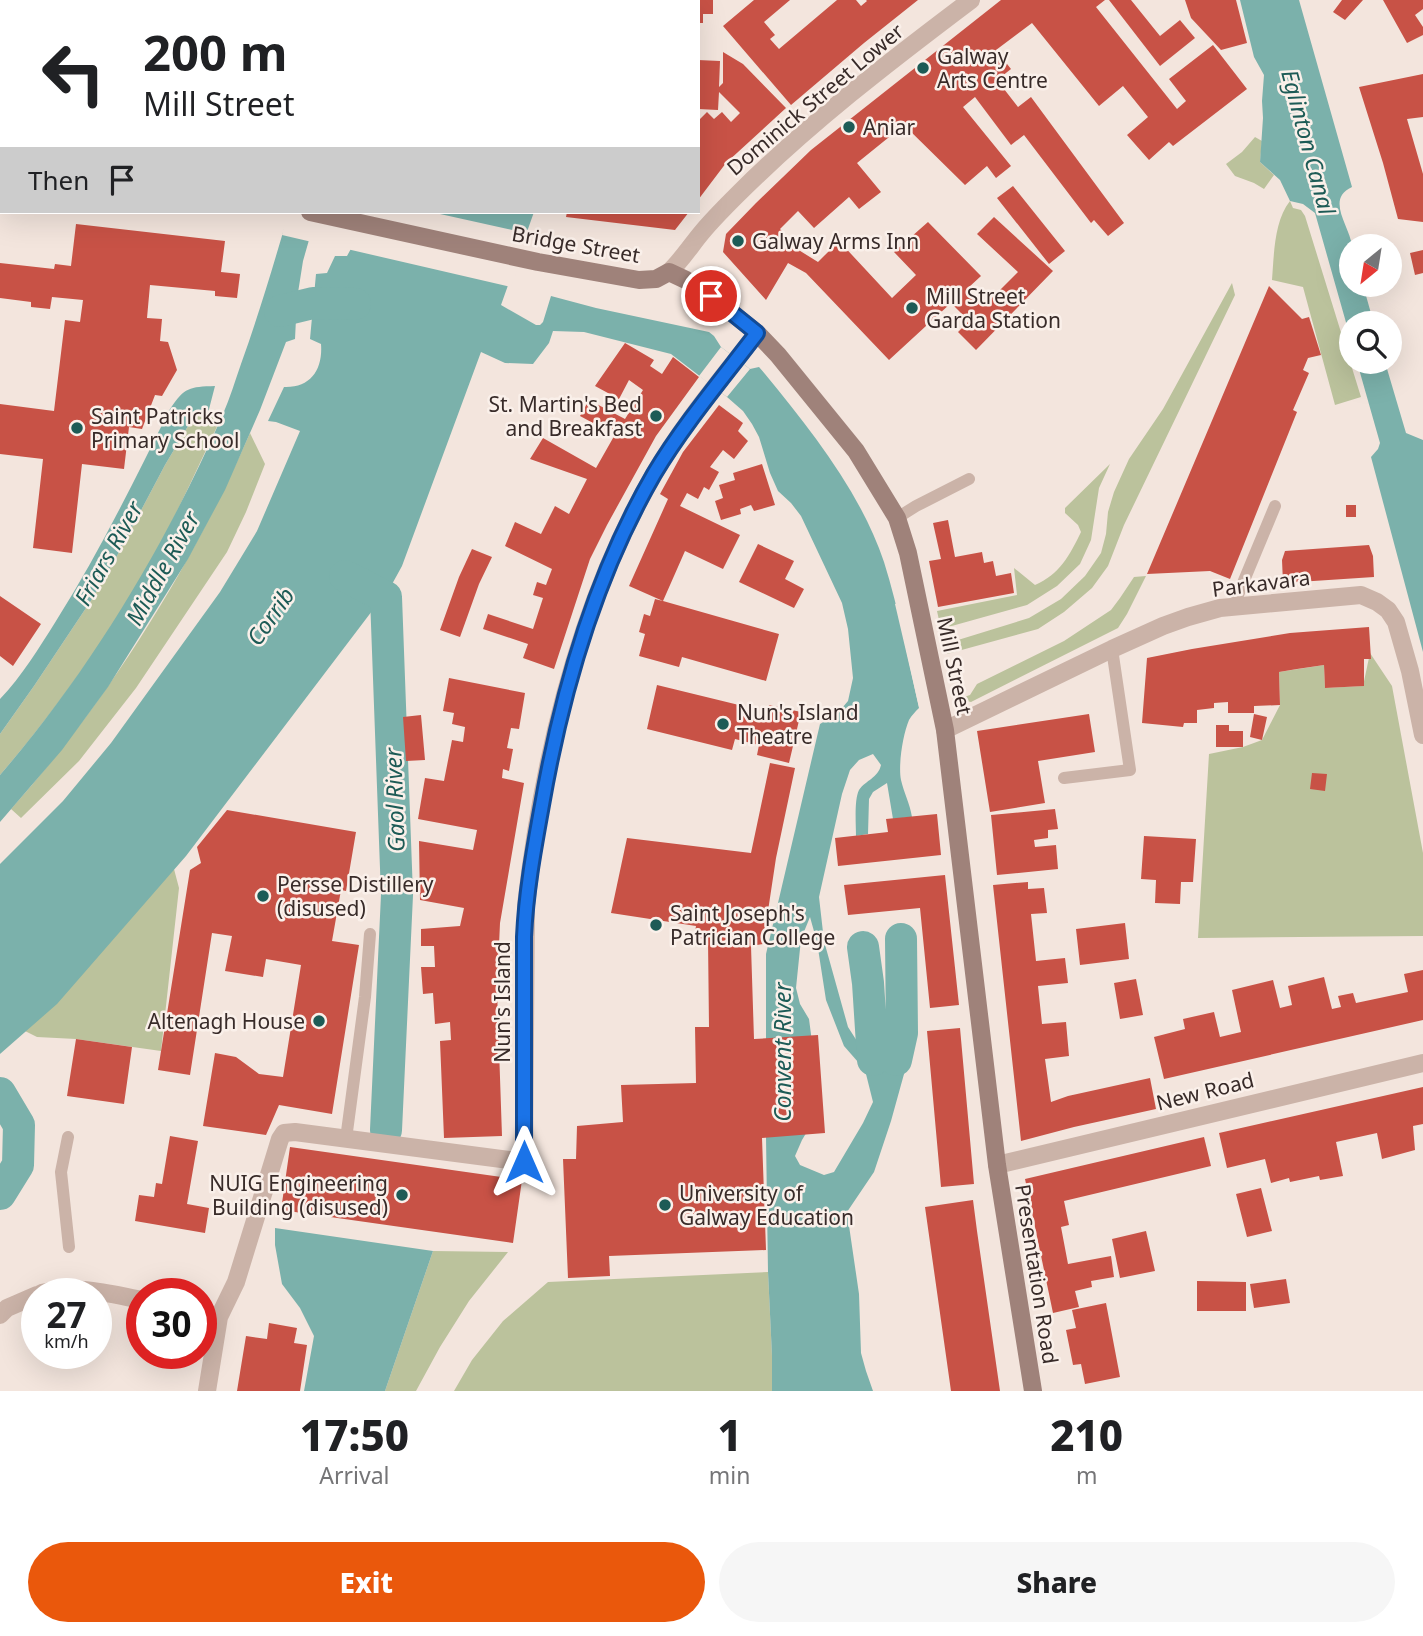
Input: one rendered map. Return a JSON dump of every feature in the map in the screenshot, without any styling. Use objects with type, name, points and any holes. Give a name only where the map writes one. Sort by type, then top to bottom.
[{"type":"street","name":"Dominick Street Lower","points":[[669,272],[702,231],[793,143],[963,2]]},
{"type":"street","name":"Bridge Street","points":[[319,214],[538,262],[639,280],[656,279],[669,272]]},
{"type":"street","name":"Mill Street","points":[[669,272],[711,296],[757,333],[778,355],[856,452],[897,518],[908,553],[941,703],[997,1165]]},
{"type":"street","name":"Nun's Island","points":[[219,1317],[236,1282],[284,1133],[295,1132],[524,1162],[526,905],[529,874],[557,729],[569,682],[610,562],[654,474],[680,434],[757,333]]},
{"type":"street","name":"Parkavara","points":[[945,730],[1163,626],[1220,608],[1361,595],[1388,610],[1396,622],[1410,671],[1423,736]]},
{"type":"street","name":"New Road","points":[[997,1165],[1423,1063]]},
{"type":"street","name":"Presentation Road","points":[[997,1165],[1033,1391]]},
{"type":"street","points":[[0,1315],[21,1301]]},
{"type":"street","points":[[207,1391],[219,1317]]},
{"type":"lane","points":[[897,518],[969,479]]},
{"type":"lane","points":[[1233,607],[1275,506]]},
{"type":"lane","points":[[1064,778],[1130,770],[1112,649]]},
{"type":"lane","points":[[346,1139],[365,998],[370,934]]},
{"type":"lane","points":[[68,1137],[61,1172],[69,1247]]},
{"type":"green space","points":[[1255,137],[1262,141],[1260,162],[1274,175],[1264,189],[1235,176],[1226,164],[1242,152]]},
{"type":"green space","points":[[1290,201],[1293,208],[1301,210],[1305,216],[1339,326],[1339,374],[1354,374],[1361,397],[1335,405],[1303,287],[1272,280],[1274,249],[1285,209]]},
{"type":"green space","points":[[1232,283],[1235,295],[1124,525],[1108,566],[1092,588],[1064,612],[1038,629],[947,654],[945,644],[1029,618],[1061,599],[1085,576],[1101,553],[1108,512],[1129,459],[1163,409]]},
{"type":"green space","points":[[224,412],[180,506],[135,589],[61,698],[0,775],[0,734],[92,599],[194,416]]},
{"type":"green space","points":[[250,433],[265,464],[227,552],[136,688],[79,761],[21,818],[11,809],[82,723],[145,630],[201,534]]},
{"type":"green space","points":[[1110,464],[1099,488],[1091,540],[1080,564],[1057,586],[1027,605],[941,629],[937,611],[1017,595],[1014,568],[1035,585],[1051,576],[1068,556],[1081,532],[1078,525],[1065,513],[1065,508]]},
{"type":"green space","points":[[1146,576],[1118,628],[971,702],[958,699],[970,695],[977,684],[1064,641],[1111,610],[1134,577]]},
{"type":"green space","points":[[1370,653],[1392,686],[1423,853],[1423,936],[1198,938],[1209,754],[1262,740],[1280,705],[1279,672],[1324,665],[1325,688],[1363,686]]},
{"type":"green space","points":[[174,869],[179,888],[161,1051],[76,1039],[37,1037],[25,1031]]},
{"type":"green space","points":[[433,1251],[508,1252],[469,1301],[416,1391],[385,1391]]},
{"type":"green space","points":[[768,1272],[772,1391],[454,1391],[472,1360],[503,1321],[548,1282]]},
{"type":"water","name":"Eglinton Canal","points":[[1240,0],[1299,0],[1352,187],[1340,198],[1341,214],[1348,234],[1339,234],[1339,298],[1315,213],[1303,204],[1290,201],[1280,180],[1260,162],[1264,75],[1254,57]]},
{"type":"water","points":[[288,214],[316,214],[303,261],[295,339],[286,342],[225,490],[188,559],[108,687],[62,750],[0,822],[0,775],[34,734],[96,648],[152,557],[223,414]]},
{"type":"water","points":[[370,214],[533,214],[501,305],[540,325],[551,296],[709,332],[721,347],[750,369],[759,367],[782,395],[833,463],[874,536],[894,598],[919,708],[909,720],[901,758],[901,780],[912,817],[893,819],[887,783],[873,792],[869,799],[868,834],[856,836],[857,794],[881,765],[873,754],[859,760],[850,770],[842,794],[819,897],[824,941],[848,1027],[864,1052],[865,1019],[910,1016],[909,1056],[891,1121],[874,1172],[847,1212],[859,1294],[861,1353],[873,1391],[772,1391],[768,1272],[766,954],[820,724],[837,714],[848,701],[853,678],[848,629],[842,603],[801,516],[778,491],[752,424],[743,411],[727,397],[671,354],[584,332],[553,331],[549,343],[533,364],[505,363],[481,352],[402,566],[391,586],[186,856],[57,1004],[0,1054],[0,864],[63,801],[111,743],[220,592],[257,531],[300,431],[268,421],[284,387],[301,384],[317,369],[321,344],[310,339],[316,274],[327,273],[335,256],[347,256]],"holes":[[[810,917],[817,942],[826,1000],[844,1046],[865,1070],[873,1102],[834,1172],[824,1175],[800,1165],[795,1156],[811,1125],[812,1042],[809,1019],[800,1004],[796,988],[801,939]]]},
{"type":"water","points":[[1339,298],[1367,298],[1370,311],[1343,311]]},
{"type":"water","points":[[1360,374],[1389,374],[1406,433],[1423,440],[1423,652],[1371,457],[1380,443]]},
{"type":"water","name":"Friars River","points":[[215,386],[208,413],[194,416],[92,599],[0,734],[0,699],[30,661],[72,595],[116,516],[170,409],[184,392]]},
{"type":"water","points":[[275,1228],[433,1251],[385,1391],[304,1391],[314,1336],[300,1308],[282,1284],[275,1245]]},
{"type":"pier","points":[[287,214],[320,214],[312,242],[282,235]]},
{"type":"pier","points":[[366,214],[440,214],[530,234],[511,287],[347,249]]},
{"type":"pier","points":[[721,347],[750,369],[727,397],[699,376]]},
{"type":"pier","points":[[899,603],[923,707],[919,707],[895,604]]},
{"type":"building","points":[[700,0],[713,0],[713,14],[703,14],[703,23],[700,23]]},
{"type":"building","points":[[754,0],[790,0],[764,22],[775,35],[770,39],[779,49],[837,0],[856,0],[861,6],[866,0],[918,0],[791,105],[723,26]]},
{"type":"building","points":[[1001,0],[1105,0],[1096,7],[1177,109],[1186,101],[1169,79],[1213,45],[1247,89],[1173,146],[1169,142],[1149,160],[1127,135],[1148,117],[1123,86],[1099,106],[1032,23],[996,50],[1011,69],[997,80],[1018,107],[1031,97],[1124,223],[1108,236],[1094,220],[1091,223],[1024,135],[1011,145],[975,97],[963,107],[1011,166],[996,178],[987,166],[965,185],[904,125],[857,163],[881,192],[859,209],[849,197],[814,228],[798,211],[780,229],[797,249],[818,262],[839,241],[892,298],[916,275],[894,252],[928,222],[981,276],[968,288],[986,304],[1018,272],[977,234],[994,217],[1053,271],[976,350],[958,332],[969,321],[951,303],[889,360],[806,273],[788,263],[766,300],[723,252],[726,234],[811,150]]},
{"type":"building","points":[[1109,0],[1131,0],[1160,36],[1180,20],[1195,38],[1160,66]]},
{"type":"building","points":[[1185,0],[1236,0],[1247,43],[1221,50],[1191,18]]},
{"type":"building","points":[[1342,0],[1363,0],[1345,20],[1333,12]]},
{"type":"building","points":[[1383,0],[1423,0],[1423,9],[1415,15],[1423,27],[1423,35],[1407,43]]},
{"type":"building","points":[[723,52],[743,64],[786,108],[726,163],[700,197],[700,119],[707,112],[714,119],[722,112],[731,122],[740,113],[719,92],[718,110],[700,109],[700,60],[720,61],[719,87],[723,83]]},
{"type":"building","points":[[1423,74],[1423,117],[1407,119],[1423,174],[1423,222],[1398,219],[1359,87]]},
{"type":"building","points":[[1013,186],[1065,251],[1049,264],[997,198]]},
{"type":"building","points":[[567,214],[687,214],[675,230],[566,217]]},
{"type":"building","points":[[76,224],[225,241],[221,272],[240,274],[237,298],[215,296],[215,291],[150,285],[147,318],[162,319],[160,341],[168,342],[177,370],[162,396],[155,395],[142,429],[129,427],[124,469],[82,464],[72,553],[33,548],[43,459],[0,454],[0,404],[54,411],[65,320],[80,322],[83,300],[52,297],[50,309],[31,307],[31,302],[0,298],[0,263],[54,269],[55,264],[71,266]]},
{"type":"building","points":[[1423,250],[1423,273],[1415,275],[1410,253]]},
{"type":"building","points":[[1269,286],[1302,319],[1309,317],[1321,355],[1308,358],[1303,370],[1309,373],[1293,410],[1297,412],[1230,579],[1210,571],[1147,574]]},
{"type":"building","points":[[625,343],[654,360],[650,366],[662,374],[673,357],[699,377],[656,436],[590,559],[554,669],[523,658],[528,644],[483,629],[488,614],[533,629],[543,598],[533,595],[537,582],[546,585],[552,569],[505,546],[515,522],[541,534],[555,506],[569,514],[587,479],[530,459],[543,438],[596,468],[617,431],[595,419],[593,423],[580,416],[589,400],[625,419],[643,390],[629,380],[619,399],[595,386]]},
{"type":"building","points":[[719,405],[743,423],[738,431],[748,441],[734,459],[723,450],[710,467],[719,472],[709,490],[704,487],[698,499],[687,493],[680,506],[740,535],[723,569],[685,551],[663,601],[629,586],[668,499],[660,494],[683,452]]},
{"type":"building","points":[[762,464],[775,505],[754,511],[751,505],[740,509],[741,514],[721,520],[715,501],[723,498],[719,485],[735,480],[733,473]]},
{"type":"building","points":[[1346,505],[1356,505],[1356,517],[1346,517]]},
{"type":"building","points":[[948,520],[955,557],[982,552],[984,563],[993,561],[996,576],[1011,573],[1014,593],[938,607],[929,561],[941,559],[933,523]]},
{"type":"building","points":[[758,544],[794,561],[785,579],[804,589],[794,608],[739,582]]},
{"type":"building","points":[[1369,545],[1373,556],[1374,577],[1283,583],[1282,560],[1285,551]]},
{"type":"building","points":[[472,549],[492,557],[460,637],[440,630]]},
{"type":"building","points":[[0,596],[41,624],[13,666],[0,656]]},
{"type":"building","points":[[655,599],[779,634],[766,681],[682,657],[679,667],[639,656],[645,634],[639,632],[644,614],[650,616]]},
{"type":"building","points":[[1369,627],[1371,659],[1364,659],[1364,686],[1325,688],[1324,665],[1279,672],[1280,705],[1254,706],[1254,713],[1228,713],[1228,702],[1214,703],[1214,708],[1197,710],[1197,723],[1184,723],[1183,727],[1142,723],[1147,658],[1290,633]]},
{"type":"building","points":[[449,678],[525,693],[519,729],[511,728],[507,748],[513,749],[509,771],[503,769],[502,778],[524,783],[500,923],[497,990],[502,1136],[444,1138],[440,1041],[451,1040],[450,1022],[435,1024],[433,993],[423,994],[421,967],[435,967],[434,946],[421,946],[421,929],[460,926],[464,908],[420,900],[419,841],[473,850],[477,830],[418,819],[425,778],[444,781],[452,740],[463,742],[465,727],[452,724],[454,713],[443,711]]},
{"type":"building","name":"Nun's Island Theatre","points":[[657,685],[743,706],[741,713],[766,718],[769,705],[801,712],[789,763],[757,755],[759,745],[735,739],[732,750],[647,729]]},
{"type":"building","points":[[1089,714],[1095,752],[1038,761],[1045,803],[990,812],[977,731]]},
{"type":"building","points":[[1254,714],[1267,717],[1262,740],[1250,737]]},
{"type":"building","points":[[421,715],[425,760],[406,761],[403,717]]},
{"type":"building","points":[[1216,725],[1229,725],[1229,731],[1243,731],[1243,747],[1216,747]]},
{"type":"building","points":[[770,763],[795,768],[776,858],[763,944],[751,946],[754,1039],[818,1035],[825,1133],[762,1138],[766,1250],[609,1256],[610,1276],[568,1278],[563,1159],[576,1159],[577,1126],[623,1122],[621,1085],[696,1083],[695,1027],[709,1027],[708,939],[694,938],[696,926],[611,913],[627,838],[751,853]]},
{"type":"building","points":[[1312,773],[1327,774],[1325,791],[1310,789]]},
{"type":"building","points":[[1055,809],[1058,829],[1048,830],[1048,838],[1034,840],[1035,847],[1056,845],[1058,869],[997,875],[991,815]]},
{"type":"building","points":[[227,810],[356,832],[346,891],[341,890],[332,941],[359,945],[332,1114],[279,1105],[266,1135],[203,1126],[215,1053],[236,1057],[259,1074],[283,1077],[301,965],[266,959],[263,977],[225,971],[232,936],[212,933],[190,1075],[158,1070],[190,870],[201,863],[197,847]]},
{"type":"building","points":[[937,814],[941,855],[838,866],[835,838],[888,832],[886,819]]},
{"type":"building","points":[[1144,836],[1196,839],[1193,882],[1181,882],[1180,904],[1155,903],[1156,880],[1141,879]]},
{"type":"building","points":[[945,875],[959,1005],[930,1008],[920,908],[848,915],[844,885]]},
{"type":"building","points":[[1028,882],[1028,889],[1044,888],[1047,913],[1031,914],[1036,961],[1065,958],[1068,983],[1038,986],[1042,1024],[1066,1022],[1069,1056],[1045,1059],[1051,1102],[1150,1078],[1156,1109],[1021,1141],[993,885]]},
{"type":"building","points":[[1125,923],[1129,959],[1080,965],[1076,929]]},
{"type":"building","points":[[1423,970],[1423,1020],[1164,1079],[1154,1037],[1185,1029],[1183,1019],[1214,1012],[1220,1037],[1241,1032],[1232,990],[1273,980],[1280,1008],[1292,1005],[1288,986],[1324,977],[1332,1009],[1341,1007],[1338,996],[1353,993],[1356,1003],[1408,992],[1404,974]]},
{"type":"building","points":[[1136,979],[1143,1015],[1120,1019],[1114,983]]},
{"type":"building","points":[[960,1028],[974,1184],[941,1187],[927,1031]]},
{"type":"building","points":[[76,1039],[132,1047],[124,1104],[67,1096]]},
{"type":"building","points":[[1423,1087],[1423,1124],[1413,1126],[1415,1150],[1382,1159],[1377,1133],[1336,1142],[1343,1176],[1320,1180],[1319,1176],[1290,1182],[1289,1178],[1271,1183],[1265,1159],[1227,1168],[1219,1133]]},
{"type":"building","points":[[170,1136],[198,1141],[187,1204],[209,1208],[205,1233],[135,1221],[139,1195],[154,1197],[156,1183],[162,1184]]},
{"type":"building","points":[[1204,1137],[1211,1166],[1064,1201],[1069,1225],[1061,1227],[1068,1264],[1111,1256],[1114,1277],[1091,1281],[1092,1287],[1075,1291],[1079,1307],[1053,1313],[1025,1179]]},
{"type":"building","name":"NUIG Engineering Building (disused)","points":[[290,1147],[522,1180],[513,1243],[281,1210]]},
{"type":"building","points":[[1261,1188],[1272,1231],[1247,1237],[1236,1194]]},
{"type":"building","points":[[973,1200],[1000,1391],[951,1391],[925,1207]]},
{"type":"building","points":[[1146,1231],[1155,1271],[1120,1278],[1112,1239]]},
{"type":"building","points":[[1286,1279],[1290,1303],[1254,1308],[1250,1284]]},
{"type":"building","points":[[1197,1281],[1246,1282],[1246,1311],[1197,1311]]},
{"type":"building","points":[[1106,1303],[1120,1377],[1085,1384],[1081,1364],[1073,1365],[1066,1330],[1076,1328],[1072,1310]]},
{"type":"building","points":[[269,1323],[297,1328],[294,1343],[307,1345],[300,1391],[237,1391],[246,1336],[267,1339]]},
{"type":"waterway","name":"Middle River","points":[[280,311],[313,303],[355,304]]},
{"type":"waterway","name":"Gaol River","points":[[345,576],[386,597],[397,895],[386,1130]]},
{"type":"waterway","points":[[896,1060],[902,1033],[901,939]]},
{"type":"waterway","points":[[863,947],[873,1060]]},
{"type":"waterway","points":[[0,1093],[19,1125],[18,1165],[0,1194]]},
{"type":"place","name":"Galway Arts Centre","points":[[923,68]]},
{"type":"place","name":"Aniar","points":[[849,127]]},
{"type":"place","name":"Galway Arms Inn","points":[[738,241]]},
{"type":"place","name":"Mill Street Garda Station","points":[[912,308]]},
{"type":"place","name":"St. Martin's Bed and Breakfast","points":[[656,416]]},
{"type":"place","name":"Saint Patricks Primary School","points":[[77,428]]},
{"type":"place","name":"Nun's Island Theatre","points":[[723,724]]},
{"type":"place","name":"Persse Distillery (disused)","points":[[263,896]]},
{"type":"place","name":"Saint Joseph's Patrician College","points":[[656,925]]},
{"type":"place","name":"Altenagh House","points":[[319,1021]]},
{"type":"place","name":"NUIG Engineering Building (disused)","points":[[402,1195]]},
{"type":"place","name":"University of Galway Education","points":[[665,1205]]},
{"type":"route","points":[[524,1162],[524,937],[529,874],[547,772],[569,682],[591,612],[633,513],[680,434],[757,333],[711,296]]},
{"type":"water label","name":"Corrib","points":[[270,616]]},
{"type":"water label","name":"Convent River","points":[[782,1052]]}]
